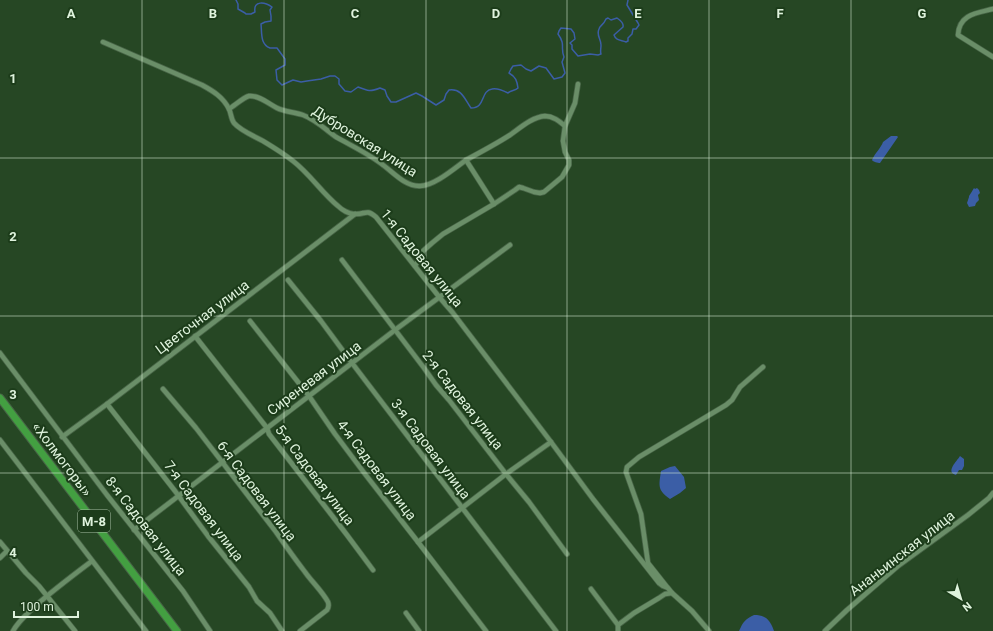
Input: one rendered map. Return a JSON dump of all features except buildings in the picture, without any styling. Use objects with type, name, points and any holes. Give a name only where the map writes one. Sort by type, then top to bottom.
[{"type":"highway","name":"«Холмогоры»","points":[[0,398],[177,631]]},
{"type":"street","points":[[993,9],[974,13],[966,18],[958,30],[958,35],[993,56]]},
{"type":"street","name":"1-я Садовая улица","points":[[103,42],[202,85],[216,93],[229,109],[234,123],[293,161],[338,206],[352,214],[371,212],[453,313],[551,442],[592,499],[659,583],[668,588]]},
{"type":"street","points":[[415,266],[423,251],[443,234],[507,195],[519,188],[540,193],[544,192],[562,177],[569,165],[569,160],[565,152],[563,141],[565,126],[575,103],[578,84]]},
{"type":"street","name":"Дубровская улица","points":[[229,109],[248,96],[259,99],[278,109],[303,115],[315,120],[335,136],[382,164],[408,184],[419,186],[429,184],[440,178],[466,160],[536,119],[544,116],[550,117],[558,120],[565,126]]},
{"type":"street","points":[[466,160],[494,204]]},
{"type":"street","name":"Цветочная улица","points":[[62,437],[108,404],[171,354],[355,214]]},
{"type":"street","name":"Сиреневая улица","points":[[134,530],[395,330],[510,245]]},
{"type":"street","name":"2-я Садовая улица","points":[[342,260],[436,385],[529,502],[567,554]]},
{"type":"street","name":"3-я Садовая улица","points":[[288,280],[321,321],[556,631]]},
{"type":"street","name":"4-я Садовая улица","points":[[250,322],[486,631]]},
{"type":"street","name":"5-я Садовая улица","points":[[196,336],[267,428],[372,570]]},
{"type":"street","name":"8-я Садовая улица","points":[[0,353],[62,437],[182,591],[210,631]]},
{"type":"street","points":[[709,631],[692,611],[672,593],[648,563],[641,514],[626,472],[627,467],[646,453],[726,405],[732,400],[740,387],[763,367]]},
{"type":"street","name":"6-я Садовая улица","points":[[163,390],[196,428],[276,532],[328,603],[329,608],[300,631]]},
{"type":"street","name":"7-я Садовая улица","points":[[108,404],[208,536],[249,587],[257,601],[270,613],[282,631]]},
{"type":"street","points":[[0,440],[146,631]]},
{"type":"street","points":[[418,542],[506,474],[551,442]]},
{"type":"street","name":"Ананьинская улица","points":[[825,631],[898,566],[968,515],[993,493]]},
{"type":"street","points":[[0,542],[26,573],[40,586],[75,631]]},
{"type":"street","points":[[0,558],[7,552]]},
{"type":"street","points":[[12,631],[16,625],[47,595],[92,560]]},
{"type":"street","points":[[642,562],[648,563]]},
{"type":"street","points":[[591,588],[618,625],[618,631]]},
{"type":"street","points":[[618,625],[634,613],[665,594],[672,593]]},
{"type":"street","points":[[406,613],[419,631]]},
{"type":"water","points":[[891,136],[898,137],[880,163],[873,161],[873,157],[883,142]]},
{"type":"water","points":[[974,188],[979,190],[979,200],[975,206],[969,207],[967,203]]},
{"type":"water","points":[[960,456],[964,459],[964,466],[956,475],[953,474],[952,469]]},
{"type":"water","points":[[675,466],[684,477],[686,488],[670,499],[663,493],[660,487],[661,471]]},
{"type":"water","points":[[754,615],[765,617],[771,624],[774,631],[739,631],[745,621]]},
{"type":"waterway","points":[[236,0],[238,9],[246,14],[255,12],[256,5],[260,3],[272,7],[270,10],[271,21],[261,24],[262,34],[265,44],[270,48],[277,48],[285,59],[285,65],[276,70],[277,80],[282,85],[293,80],[301,82],[335,76],[339,79],[339,84],[345,91],[351,92],[358,87],[369,90],[380,88],[385,90],[391,102],[396,102],[416,93],[436,105],[444,100],[449,90],[453,90],[463,95],[471,108],[476,107],[481,103],[488,90],[496,89],[508,93],[516,90],[518,88],[516,79],[509,73],[513,66],[521,65],[531,71],[539,66],[546,68],[554,79],[562,77],[565,73],[562,62],[564,57],[562,51],[562,41],[558,34],[561,28],[571,29],[574,33],[575,39],[570,43],[572,45],[572,49],[578,56],[601,54],[601,43],[598,31],[608,18],[611,20],[617,18],[622,22],[623,27],[614,35],[619,40],[626,42],[628,41],[633,29],[636,29],[639,25],[627,5],[628,0]]}]
